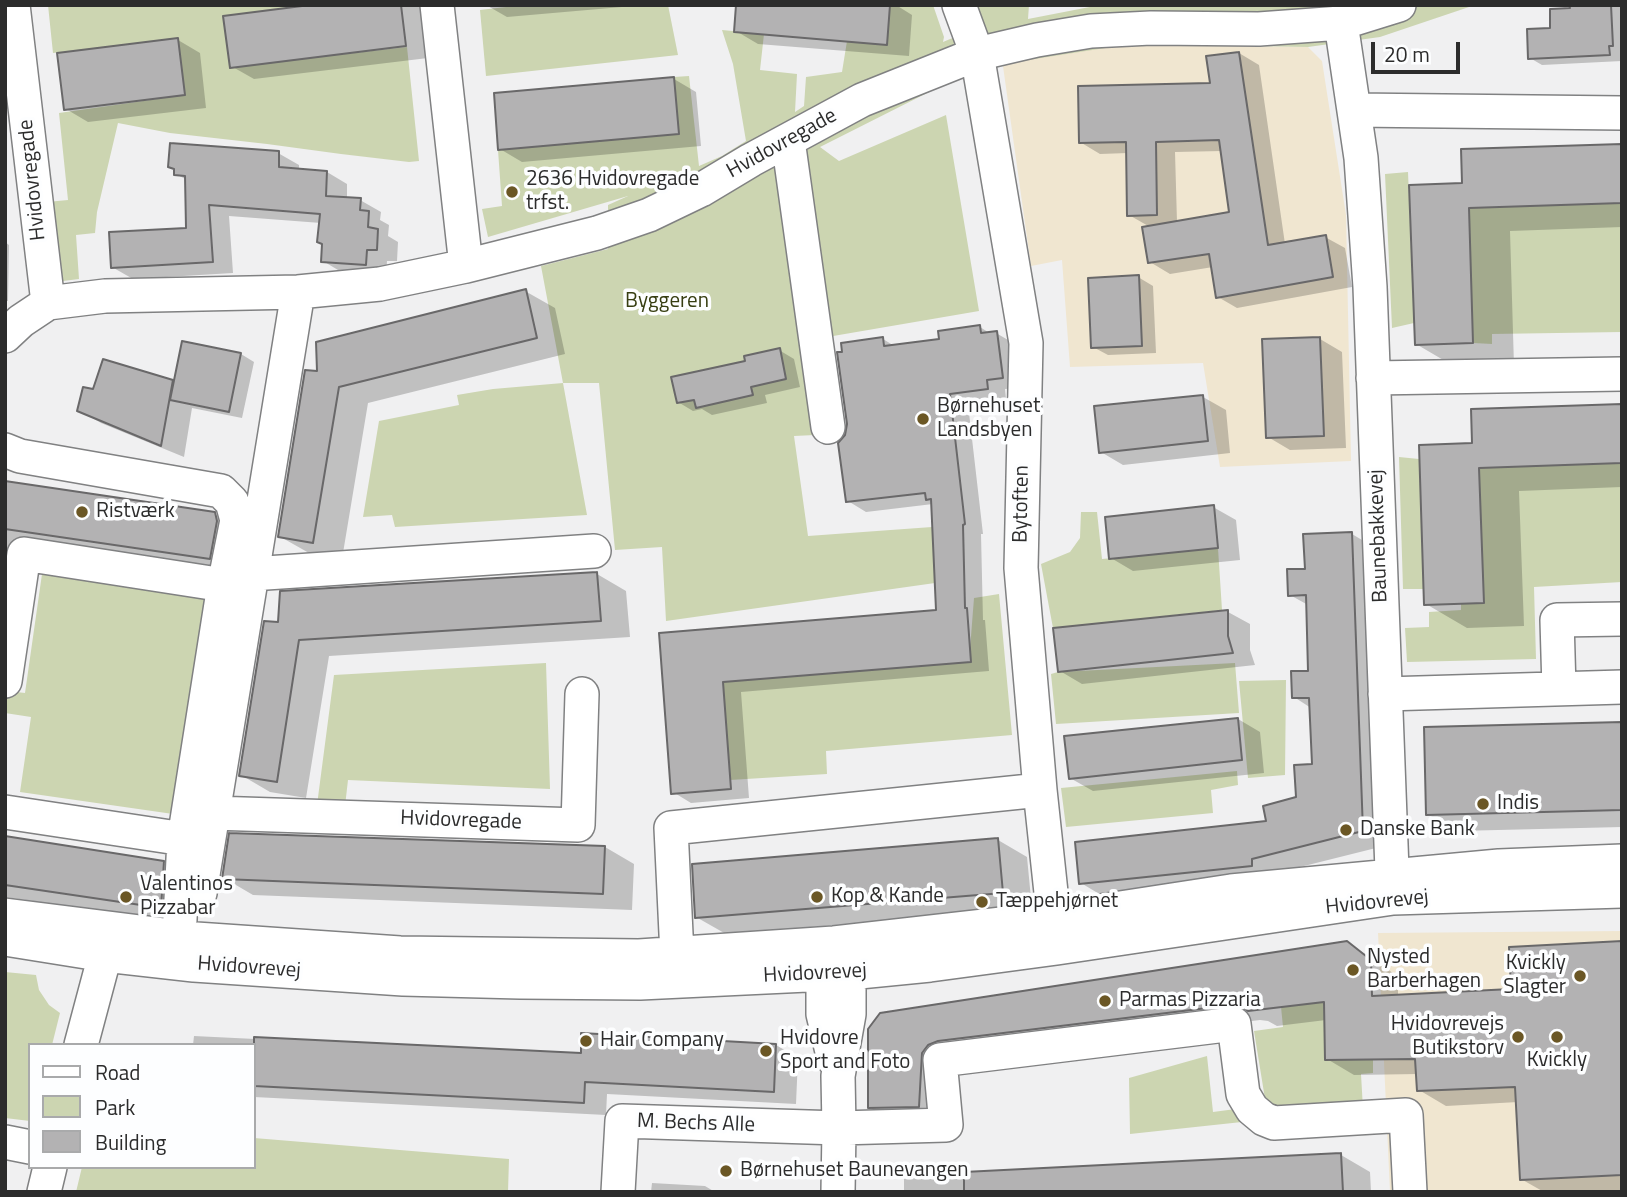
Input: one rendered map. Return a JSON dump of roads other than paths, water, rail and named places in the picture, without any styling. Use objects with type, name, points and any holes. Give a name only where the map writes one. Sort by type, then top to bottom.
[{"type":"street","points":[[437,5],[466,266]]},
{"type":"street","points":[[959,5],[977,54]]},
{"type":"street","name":"Hvidovregade","points":[[5,336],[21,321],[48,303],[105,296],[298,292],[380,284],[466,266],[597,233],[649,215],[701,190],[862,100],[977,54],[1153,17],[1259,29],[1341,23],[1399,5]]},
{"type":"street","name":"Hvidovregade","points":[[11,12],[48,303]]},
{"type":"street","name":"Baunebakkevej","points":[[1341,23],[1363,184],[1370,287],[1393,887]]},
{"type":"street","name":"Bytoften","points":[[977,54],[1026,343],[1021,568],[1056,933]]},
{"type":"street","points":[[1354,110],[1622,113]]},
{"type":"street","points":[[788,140],[828,427]]},
{"type":"street","points":[[186,951],[184,839],[298,292]]},
{"type":"street","points":[[1373,378],[1622,374]]},
{"type":"street","points":[[5,450],[20,456],[221,491],[232,502],[237,520],[237,579],[213,813],[198,903],[186,951]]},
{"type":"street","points":[[5,681],[24,554],[237,579],[594,551]]},
{"type":"street","points":[[1559,689],[1557,620],[1622,618]]},
{"type":"street","points":[[1385,694],[1622,687]]},
{"type":"street","name":"Hvidovregade","points":[[213,813],[578,825],[582,694]]},
{"type":"street","points":[[677,954],[671,828],[1041,790]]},
{"type":"street","points":[[5,812],[184,839]]},
{"type":"street","name":"Hvidovrevej","points":[[1393,887],[1499,866],[1622,861]]},
{"type":"street","name":"Hvidovrevej","points":[[5,939],[106,942],[404,979],[640,983],[836,973],[930,965],[1231,891],[1393,887],[1622,891]]},
{"type":"street","name":"Hvidovrevej","points":[[5,915],[106,942]]},
{"type":"street","name":"Hvidovrevej","points":[[186,951],[626,956],[1056,933]]},
{"type":"street","points":[[81,1043],[106,942]]},
{"type":"street","points":[[834,943],[836,973],[823,1014],[838,1076],[838,1192]]},
{"type":"street","points":[[839,1128],[946,1125],[940,1060],[1234,1024],[1243,1094],[1252,1109],[1264,1119],[1274,1123],[1406,1115],[1409,1192]]},
{"type":"street","name":"M. Bechs Alle","points":[[618,1192],[622,1121],[839,1128]]},
{"type":"street","points":[[5,1142],[28,1147]]},
{"type":"street","points":[[44,1192],[50,1169]]},
{"type":"place","name":"2636 Hvidovregade trfst.","points":[[512,192]]},
{"type":"place","name":"Børnehuset Landsbyen","points":[[923,419]]},
{"type":"place","name":"Ristværk","points":[[82,512]]},
{"type":"place","name":"Indis","points":[[1483,804]]},
{"type":"place","name":"Danske Bank","points":[[1346,830]]},
{"type":"place","name":"Valentinos Pizzabar","points":[[126,897]]},
{"type":"place","name":"Kop & Kande","points":[[817,897]]},
{"type":"place","name":"Tæppehjørnet","points":[[982,902]]},
{"type":"place","name":"Nysted Barberhagen","points":[[1353,970]]},
{"type":"place","name":"Kvickly Slagter","points":[[1580,976]]},
{"type":"place","name":"Parmas Pizzaria","points":[[1105,1001]]},
{"type":"place","name":"Hvidovrevejs Butikstorv","points":[[1518,1037]]},
{"type":"place","name":"Kvickly","points":[[1557,1037]]},
{"type":"place","name":"Hair Company","points":[[586,1041]]},
{"type":"place","name":"Hvidovre Sport and Foto","points":[[766,1051]]},
{"type":"place","name":"Børnehuset Baunevangen","points":[[726,1171]]},
{"type":"park label","name":"Byggeren","points":[[667,302]]}]
